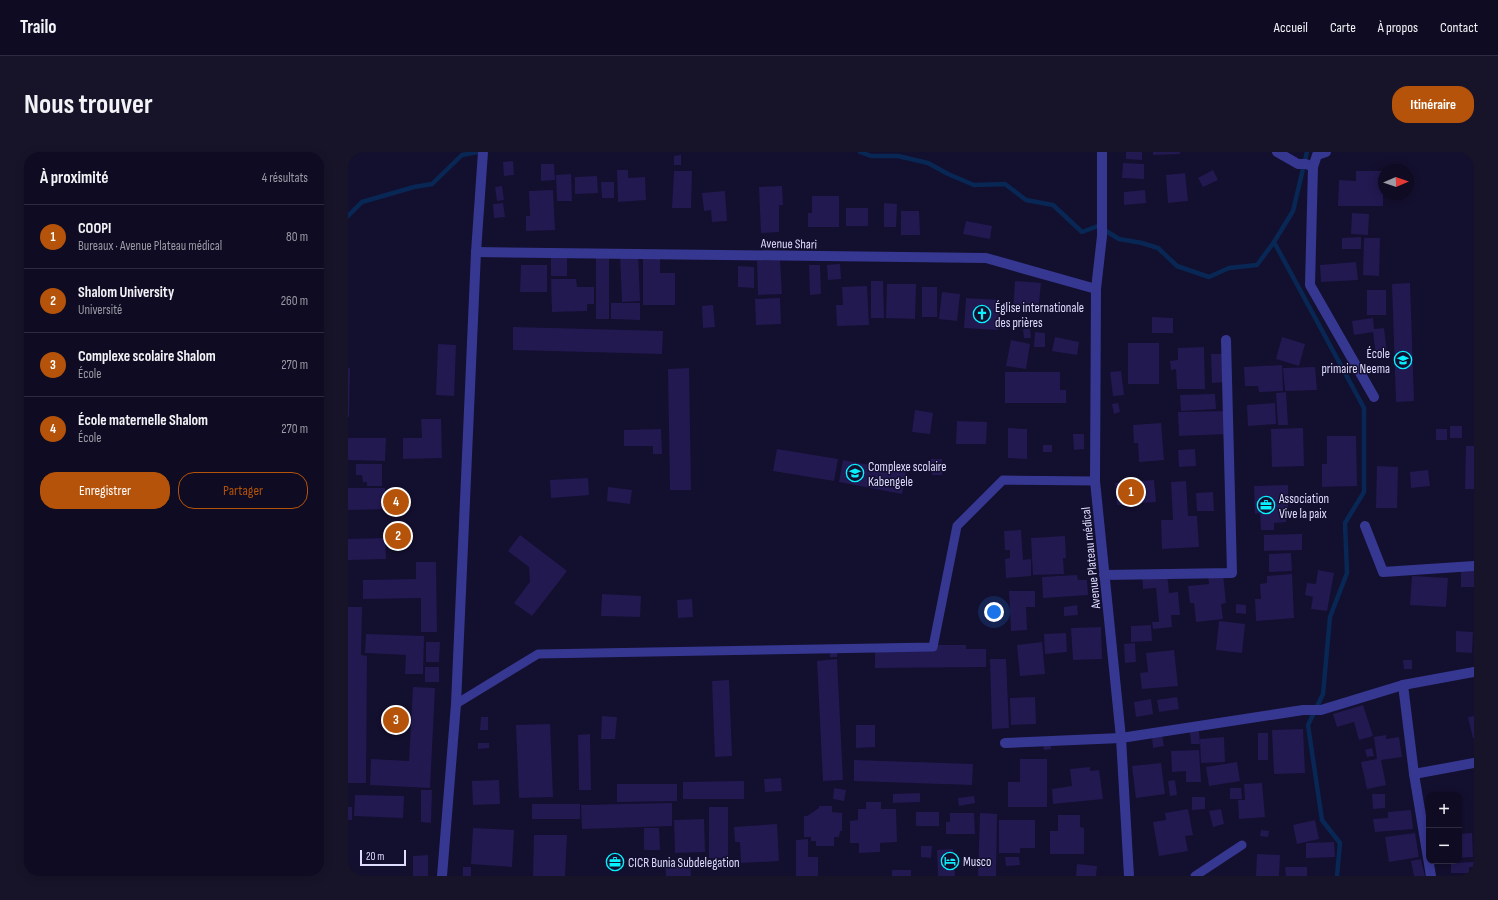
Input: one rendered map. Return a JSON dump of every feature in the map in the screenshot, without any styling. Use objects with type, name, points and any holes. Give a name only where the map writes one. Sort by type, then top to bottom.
[{"type":"street","name":"Avenue Plateau médical","points":[[1102,152],[1102,236],[1096,289],[1095,481],[1121,738],[1129,876]]},
{"type":"street","points":[[1277,152],[1306,165]]},
{"type":"street","points":[[1326,152],[1317,155],[1306,165],[1310,285],[1374,397]]},
{"type":"street","points":[[442,876],[456,704],[476,252],[484,155]]},
{"type":"street","name":"Avenue Shari","points":[[476,252],[986,258],[1096,289]]},
{"type":"street","points":[[1104,575],[1232,573],[1226,340]]},
{"type":"street","points":[[1365,526],[1383,572],[1474,566]]},
{"type":"street","points":[[1006,743],[1121,738],[1304,710],[1321,710],[1403,685],[1474,672]]},
{"type":"street","points":[[1403,685],[1414,774],[1431,876]]},
{"type":"street","points":[[1414,774],[1474,762]]},
{"type":"lane","points":[[456,704],[538,654],[933,647],[957,526],[1003,480],[1095,481]]},
{"type":"lane","points":[[1195,876],[1242,845]]},
{"type":"building","points":[[1126,152],[1142,152],[1142,160],[1126,159]]},
{"type":"building","points":[[1153,152],[1180,152],[1180,154],[1153,155]]},
{"type":"building","points":[[681,155],[681,165],[674,165],[674,156]]},
{"type":"building","points":[[513,161],[514,175],[504,176],[503,162]]},
{"type":"building","points":[[1123,163],[1144,164],[1144,179],[1122,178]]},
{"type":"building","points":[[541,164],[554,164],[555,180],[541,181]]},
{"type":"building","points":[[617,170],[628,170],[628,178],[645,177],[646,200],[618,202]]},
{"type":"building","points":[[1213,170],[1218,180],[1203,187],[1198,178]]},
{"type":"building","points":[[674,171],[692,171],[691,208],[672,208]]},
{"type":"building","points":[[1356,171],[1378,171],[1378,200],[1383,200],[1383,206],[1338,206],[1339,180],[1356,181]]},
{"type":"building","points":[[1185,173],[1188,201],[1168,203],[1166,175]]},
{"type":"building","points":[[571,174],[572,201],[557,201],[556,175]]},
{"type":"building","points":[[597,176],[598,193],[575,194],[575,177]]},
{"type":"building","points":[[601,182],[614,182],[614,198],[602,198]]},
{"type":"building","points":[[502,186],[504,200],[497,201],[495,187]]},
{"type":"building","points":[[782,186],[783,205],[779,205],[779,232],[761,233],[759,187]]},
{"type":"building","points":[[553,190],[555,230],[526,231],[526,216],[530,216],[529,191]]},
{"type":"building","points":[[1145,190],[1146,203],[1124,205],[1124,192]]},
{"type":"building","points":[[725,191],[727,221],[712,222],[711,210],[704,211],[702,193]]},
{"type":"building","points":[[812,196],[839,196],[839,227],[808,227],[808,213],[812,213]]},
{"type":"building","points":[[503,203],[505,217],[494,218],[493,204]]},
{"type":"building","points":[[884,203],[897,204],[896,227],[884,227]]},
{"type":"building","points":[[846,208],[868,208],[868,226],[846,226]]},
{"type":"building","points":[[901,211],[919,211],[920,235],[901,235]]},
{"type":"building","points":[[1352,213],[1369,214],[1368,235],[1351,234]]},
{"type":"building","points":[[966,221],[992,226],[990,239],[963,234]]},
{"type":"building","points":[[1361,237],[1361,249],[1342,249],[1342,238]]},
{"type":"building","points":[[1364,238],[1380,238],[1379,276],[1363,275]]},
{"type":"building","points":[[551,252],[567,252],[567,276],[551,276]]},
{"type":"building","points":[[596,253],[609,253],[609,319],[596,319]]},
{"type":"building","points":[[638,253],[640,301],[622,302],[620,254]]},
{"type":"building","points":[[643,254],[660,254],[660,273],[675,273],[675,305],[643,305]]},
{"type":"building","points":[[780,260],[782,294],[758,295],[757,261]]},
{"type":"building","points":[[1356,262],[1358,280],[1321,282],[1320,265]]},
{"type":"building","points":[[840,264],[841,279],[828,280],[827,265]]},
{"type":"building","points":[[521,265],[547,265],[547,292],[520,292]]},
{"type":"building","points":[[809,265],[820,265],[821,294],[810,295]]},
{"type":"building","points":[[738,266],[754,267],[754,288],[738,287]]},
{"type":"building","points":[[551,279],[576,279],[577,287],[594,287],[594,304],[587,304],[587,311],[552,312]]},
{"type":"building","points":[[871,281],[883,281],[884,318],[871,318]]},
{"type":"building","points":[[1015,281],[1041,283],[1038,312],[1013,310]]},
{"type":"building","points":[[1410,283],[1414,401],[1396,402],[1392,284]]},
{"type":"building","points":[[887,284],[916,284],[915,319],[886,318]]},
{"type":"building","points":[[867,286],[869,325],[837,326],[836,305],[843,305],[842,287]]},
{"type":"building","points":[[922,287],[937,287],[937,317],[922,317]]},
{"type":"building","points":[[1367,290],[1386,290],[1386,315],[1367,315]]},
{"type":"building","points":[[942,292],[960,294],[957,321],[939,319]]},
{"type":"building","points":[[780,298],[781,324],[756,325],[755,299]]},
{"type":"building","name":"Église internationale des prières","points":[[966,298],[1000,300],[998,330],[964,328]]},
{"type":"building","points":[[611,303],[640,303],[640,320],[611,319]]},
{"type":"building","points":[[713,305],[715,327],[703,328],[702,306]]},
{"type":"building","points":[[1152,317],[1173,318],[1173,333],[1152,333]]},
{"type":"building","points":[[1373,318],[1374,329],[1384,328],[1387,353],[1376,355],[1373,332],[1354,335],[1352,321]]},
{"type":"building","points":[[513,327],[663,331],[662,354],[513,350]]},
{"type":"building","points":[[1023,329],[1030,329],[1031,338],[1024,338]]},
{"type":"building","points":[[1035,332],[1045,333],[1045,347],[1034,347]]},
{"type":"building","points":[[1055,337],[1079,342],[1077,355],[1052,351]]},
{"type":"building","points":[[1282,337],[1305,344],[1299,366],[1276,359]]},
{"type":"building","points":[[1011,340],[1030,344],[1026,369],[1006,366]]},
{"type":"building","points":[[1128,343],[1159,343],[1159,384],[1128,384]]},
{"type":"building","points":[[438,344],[456,345],[454,396],[436,395]]},
{"type":"building","points":[[1204,347],[1205,389],[1177,389],[1176,369],[1171,370],[1170,361],[1178,360],[1178,348]]},
{"type":"building","points":[[1211,354],[1225,354],[1226,382],[1212,383]]},
{"type":"building","points":[[1282,365],[1283,391],[1259,392],[1258,386],[1245,386],[1244,367]]},
{"type":"building","points":[[1315,367],[1317,390],[1285,391],[1283,368]]},
{"type":"building","points":[[348,368],[350,368],[349,417],[348,417]]},
{"type":"building","points":[[689,368],[691,490],[670,490],[668,369]]},
{"type":"building","points":[[1121,371],[1124,395],[1113,396],[1110,372]]},
{"type":"building","points":[[1005,372],[1060,372],[1060,390],[1066,390],[1066,403],[1005,403]]},
{"type":"building","points":[[1286,392],[1288,425],[1278,425],[1276,393]]},
{"type":"building","points":[[1215,394],[1216,409],[1181,411],[1180,395]]},
{"type":"building","points":[[1118,403],[1120,412],[1114,414],[1112,404]]},
{"type":"building","points":[[1275,403],[1276,424],[1248,426],[1247,405]]},
{"type":"building","points":[[915,410],[933,413],[930,434],[912,432]]},
{"type":"building","points":[[1226,411],[1227,434],[1179,436],[1178,412]]},
{"type":"building","points":[[421,419],[441,419],[442,458],[403,459],[403,438],[422,438]]},
{"type":"building","points":[[957,421],[987,422],[986,444],[956,444]]},
{"type":"building","points":[[1161,423],[1164,460],[1139,462],[1138,443],[1134,443],[1133,425]]},
{"type":"building","points":[[1450,426],[1462,426],[1462,438],[1450,438]]},
{"type":"building","points":[[1008,428],[1027,429],[1027,459],[1008,458]]},
{"type":"building","points":[[1303,428],[1304,466],[1272,467],[1271,429]]},
{"type":"building","points":[[661,429],[662,454],[653,454],[653,446],[624,446],[624,430]]},
{"type":"building","points":[[1436,429],[1447,429],[1447,440],[1436,440]]},
{"type":"building","points":[[1073,434],[1084,434],[1084,449],[1074,450]]},
{"type":"building","points":[[1327,436],[1356,436],[1357,486],[1322,487],[1322,464],[1327,464]]},
{"type":"building","points":[[348,438],[386,438],[385,461],[348,460]]},
{"type":"building","points":[[1043,445],[1052,445],[1052,452],[1043,452]]},
{"type":"building","points":[[1466,446],[1474,446],[1474,489],[1465,489]]},
{"type":"building","points":[[777,449],[838,459],[834,481],[773,471]]},
{"type":"building","points":[[1195,449],[1196,466],[1179,467],[1178,450]]},
{"type":"building","points":[[931,459],[942,459],[942,475],[932,475]]},
{"type":"building","points":[[843,460],[906,472],[902,494],[839,482]]},
{"type":"building","points":[[356,464],[382,464],[382,486],[367,486],[367,482],[363,482],[362,475],[356,475]]},
{"type":"building","points":[[1377,466],[1398,467],[1397,508],[1376,508]]},
{"type":"building","points":[[1428,470],[1430,486],[1411,488],[1410,472]]},
{"type":"building","points":[[588,478],[589,495],[551,498],[550,480]]},
{"type":"building","points":[[1154,480],[1156,502],[1117,505],[1115,483]]},
{"type":"building","points":[[1186,481],[1188,516],[1197,516],[1199,547],[1162,549],[1161,520],[1173,520],[1171,482]]},
{"type":"building","points":[[1288,485],[1288,513],[1286,513],[1286,522],[1274,523],[1274,530],[1261,530],[1260,513],[1255,514],[1254,486]]},
{"type":"building","points":[[608,487],[632,490],[630,504],[607,501]]},
{"type":"building","points":[[348,488],[385,488],[386,509],[348,510]]},
{"type":"building","points":[[1213,492],[1214,511],[1197,511],[1196,493]]},
{"type":"building","points":[[1021,530],[1023,560],[1031,559],[1031,576],[1006,578],[1005,559],[1010,558],[1010,550],[1005,550],[1004,531]]},
{"type":"building","points":[[1302,534],[1302,550],[1264,551],[1264,535]]},
{"type":"building","points":[[520,535],[567,571],[532,616],[514,603],[530,582],[529,567],[508,551]]},
{"type":"building","points":[[1065,536],[1066,558],[1063,558],[1064,574],[1033,575],[1031,538]]},
{"type":"building","points":[[385,538],[386,559],[348,560],[348,539]]},
{"type":"building","points":[[1291,553],[1292,571],[1269,572],[1269,554]]},
{"type":"building","points":[[416,562],[436,562],[437,632],[421,632],[421,598],[363,599],[363,580],[416,579]]},
{"type":"building","points":[[1461,569],[1474,569],[1474,587],[1461,587]]},
{"type":"building","points":[[1318,570],[1334,573],[1327,611],[1311,609],[1313,597],[1305,595],[1307,583],[1316,584]]},
{"type":"building","points":[[1167,573],[1169,593],[1178,592],[1180,615],[1171,615],[1172,627],[1153,629],[1152,622],[1159,622],[1156,588],[1143,589],[1142,576]]},
{"type":"building","points":[[1223,574],[1226,603],[1221,604],[1223,619],[1196,622],[1194,603],[1190,603],[1188,586],[1209,584],[1208,576]]},
{"type":"building","points":[[1292,574],[1294,618],[1256,621],[1255,599],[1261,599],[1260,584],[1267,583],[1267,576]]},
{"type":"building","points":[[1077,575],[1078,580],[1087,580],[1088,595],[1043,598],[1042,577]]},
{"type":"building","points":[[1412,576],[1448,578],[1446,607],[1410,605]]},
{"type":"building","points":[[1009,591],[1035,591],[1035,607],[1026,607],[1027,630],[1011,631]]},
{"type":"building","points":[[602,594],[641,596],[640,617],[601,616]]},
{"type":"building","points":[[692,599],[693,617],[678,618],[677,600]]},
{"type":"building","points":[[1236,604],[1246,605],[1246,614],[1236,613]]},
{"type":"building","points":[[1077,605],[1078,615],[1064,616],[1064,607]]},
{"type":"building","points":[[348,607],[362,607],[361,655],[367,656],[366,783],[348,783]]},
{"type":"building","points":[[1219,621],[1245,624],[1242,653],[1216,650]]},
{"type":"building","points":[[1151,625],[1152,641],[1131,642],[1131,626]]},
{"type":"building","points":[[1101,627],[1102,659],[1073,660],[1071,628]]},
{"type":"building","points":[[1456,631],[1473,632],[1472,653],[1456,652]]},
{"type":"building","points":[[1066,633],[1067,652],[1045,654],[1044,634]]},
{"type":"building","points":[[366,634],[424,636],[423,674],[405,674],[406,655],[365,653]]},
{"type":"building","points":[[426,642],[440,642],[439,662],[426,662]]},
{"type":"building","points":[[1042,642],[1045,674],[1020,676],[1017,645]]},
{"type":"building","points":[[1135,643],[1136,662],[1125,663],[1124,644]]},
{"type":"building","points":[[830,645],[838,645],[837,657],[830,657]]},
{"type":"building","points":[[875,645],[966,645],[966,649],[986,649],[986,667],[875,668]]},
{"type":"building","points":[[1174,650],[1178,686],[1142,689],[1140,673],[1148,672],[1146,653]]},
{"type":"building","points":[[837,659],[843,780],[823,781],[817,661]]},
{"type":"building","points":[[990,659],[1006,659],[1009,728],[992,729]]},
{"type":"building","points":[[1403,660],[1412,660],[1412,669],[1404,669]]},
{"type":"building","points":[[425,667],[439,667],[439,682],[425,682]]},
{"type":"building","points":[[729,680],[732,756],[715,757],[712,681]]},
{"type":"building","points":[[413,687],[435,688],[430,788],[370,785],[371,759],[409,761]]},
{"type":"building","points":[[1035,697],[1036,724],[1011,725],[1010,698]]},
{"type":"building","points":[[1177,697],[1179,709],[1159,712],[1157,700]]},
{"type":"building","points":[[1151,699],[1153,714],[1136,717],[1134,702]]},
{"type":"building","points":[[1363,705],[1373,736],[1359,740],[1354,722],[1337,727],[1333,714]]},
{"type":"building","points":[[602,716],[617,717],[615,739],[601,739]]},
{"type":"building","points":[[1474,716],[1474,738],[1473,738],[1468,717]]},
{"type":"building","points":[[481,717],[488,717],[488,730],[480,730]]},
{"type":"building","points":[[550,724],[553,797],[519,798],[516,725]]},
{"type":"building","points":[[856,725],[875,725],[875,747],[856,748]]},
{"type":"building","points":[[1303,729],[1305,773],[1274,774],[1272,730]]},
{"type":"building","points":[[1199,731],[1200,744],[1191,744],[1190,732]]},
{"type":"building","points":[[1258,733],[1268,733],[1268,760],[1258,760]]},
{"type":"building","points":[[590,734],[591,790],[579,790],[578,735]]},
{"type":"building","points":[[1162,735],[1164,746],[1153,748],[1152,737]]},
{"type":"building","points":[[1386,735],[1386,739],[1399,737],[1402,757],[1381,760],[1386,785],[1367,789],[1361,762],[1377,759],[1374,737]]},
{"type":"building","points":[[1224,737],[1225,762],[1201,763],[1200,739]]},
{"type":"building","points":[[1051,741],[1051,749],[1044,750],[1043,742]]},
{"type":"building","points":[[478,743],[489,743],[489,748],[478,749]]},
{"type":"building","points":[[1372,748],[1374,756],[1367,757],[1365,750]]},
{"type":"building","points":[[1199,750],[1201,782],[1186,782],[1186,771],[1172,772],[1171,751]]},
{"type":"building","points":[[1020,759],[1047,759],[1047,807],[1008,807],[1008,782],[1020,782]]},
{"type":"building","points":[[854,760],[973,764],[972,785],[854,781]]},
{"type":"building","points":[[1237,762],[1240,781],[1209,786],[1206,767]]},
{"type":"building","points":[[1161,763],[1165,794],[1136,798],[1132,766]]},
{"type":"building","points":[[1090,767],[1090,771],[1099,770],[1103,799],[1053,804],[1052,789],[1072,786],[1070,769]]},
{"type":"building","points":[[781,778],[782,791],[765,792],[764,779]]},
{"type":"building","points":[[499,780],[500,804],[473,805],[472,781]]},
{"type":"building","points":[[1175,780],[1177,795],[1170,796],[1168,781]]},
{"type":"building","points":[[744,781],[744,799],[683,799],[683,782]]},
{"type":"building","points":[[1262,783],[1265,817],[1239,819],[1238,800],[1245,800],[1244,784]]},
{"type":"building","points":[[617,784],[677,784],[677,801],[617,802]]},
{"type":"building","points":[[834,788],[846,790],[844,801],[833,799]]},
{"type":"building","points":[[1230,788],[1241,788],[1242,799],[1230,799]]},
{"type":"building","points":[[421,790],[432,790],[431,823],[421,822]]},
{"type":"building","points":[[920,793],[920,802],[893,803],[893,794]]},
{"type":"building","points":[[1372,794],[1385,794],[1385,808],[1373,809]]},
{"type":"building","points":[[355,795],[404,796],[403,818],[354,816]]},
{"type":"building","points":[[974,796],[975,803],[959,806],[958,798]]},
{"type":"building","points":[[1192,797],[1205,797],[1205,809],[1192,810]]},
{"type":"building","points":[[866,802],[881,802],[881,809],[896,809],[897,842],[880,843],[880,852],[859,853],[859,843],[850,843],[850,821],[858,820],[858,809],[866,809]]},
{"type":"building","points":[[672,803],[672,826],[582,829],[581,805]]},
{"type":"building","points":[[532,804],[580,804],[580,819],[532,819]]},
{"type":"building","points":[[819,806],[832,806],[832,812],[842,813],[842,831],[840,831],[839,837],[834,837],[834,846],[816,846],[816,841],[811,841],[811,837],[804,837],[804,816],[807,816],[819,808]]},
{"type":"building","points":[[348,807],[352,807],[352,820],[348,820]]},
{"type":"building","points":[[709,807],[728,807],[728,858],[709,858]]},
{"type":"building","points":[[1188,809],[1193,835],[1185,836],[1188,851],[1159,856],[1153,822],[1166,820],[1165,813]]},
{"type":"building","points":[[1221,809],[1224,824],[1213,827],[1209,811]]},
{"type":"building","points":[[1411,810],[1413,829],[1375,832],[1373,819],[1388,818],[1388,812]]},
{"type":"building","points":[[916,812],[939,812],[939,826],[916,826]]},
{"type":"building","points":[[950,813],[974,813],[975,834],[946,834],[946,822],[950,822]]},
{"type":"building","points":[[980,813],[997,814],[996,876],[978,876]]},
{"type":"building","points":[[1058,815],[1080,815],[1080,827],[1084,828],[1084,854],[1050,854],[1050,831],[1058,831]]},
{"type":"building","points":[[704,819],[705,852],[675,853],[674,820]]},
{"type":"building","points":[[999,820],[1035,820],[1035,848],[1020,848],[1020,853],[999,853]]},
{"type":"building","points":[[1315,820],[1319,839],[1297,844],[1293,825]]},
{"type":"building","points":[[777,824],[779,861],[741,863],[740,842],[735,842],[734,827]]},
{"type":"building","points":[[473,828],[514,830],[512,867],[471,864]]},
{"type":"building","points":[[644,828],[659,828],[660,850],[644,850]]},
{"type":"building","points":[[1261,830],[1269,831],[1268,837],[1260,836]]},
{"type":"building","points":[[1415,833],[1419,857],[1389,862],[1385,837]]},
{"type":"building","points":[[1472,833],[1473,857],[1462,858],[1462,834]]},
{"type":"building","points":[[534,835],[567,835],[565,876],[533,876]]},
{"type":"building","points":[[808,839],[808,857],[818,857],[818,876],[796,876],[796,840]]},
{"type":"building","points":[[1334,842],[1335,857],[1306,858],[1306,843]]},
{"type":"building","points":[[921,846],[932,846],[931,858],[921,857]]},
{"type":"building","points":[[953,849],[955,876],[938,876],[937,850]]},
{"type":"building","points":[[1257,854],[1280,855],[1279,876],[1256,876]]},
{"type":"building","points":[[428,855],[428,876],[413,876],[413,856]]},
{"type":"building","points":[[1005,857],[1019,857],[1020,865],[1006,866]]},
{"type":"building","points":[[1421,859],[1425,876],[1414,876],[1411,861]]},
{"type":"building","points":[[690,861],[691,876],[666,876],[665,862]]},
{"type":"building","points":[[1474,862],[1474,867],[1469,867],[1469,873],[1451,873],[1451,864],[1462,864],[1462,863]]},
{"type":"building","points":[[1077,864],[1097,866],[1096,876],[1076,876]]},
{"type":"building","points":[[463,867],[471,867],[471,876],[463,876]]},
{"type":"building","points":[[1285,867],[1307,867],[1307,876],[1286,876]]},
{"type":"building","points":[[892,870],[911,870],[911,876],[892,876]]},
{"type":"waterway","points":[[348,216],[362,202],[414,187],[432,184],[462,155],[478,152]]},
{"type":"waterway","points":[[860,152],[871,156],[898,156],[928,163],[948,174],[974,185],[1005,184],[1026,200],[1053,205],[1082,232],[1098,226],[1119,239],[1142,243],[1158,248],[1177,266],[1209,277],[1229,268],[1257,265],[1274,242],[1293,211],[1307,152]]},
{"type":"waterway","points":[[1274,242],[1364,408],[1364,492],[1345,523],[1347,573],[1330,617],[1323,694],[1308,725],[1322,820],[1340,843],[1337,876]]},
{"type":"place","name":"Église internationale des prières","points":[[982,314]]},
{"type":"place","name":"École primaire Neema","points":[[1403,360]]},
{"type":"place","name":"Complexe scolaire Kabengele","points":[[855,473]]},
{"type":"place","name":"COOPI","points":[[1131,492]]},
{"type":"place","name":"École maternelle Shalom","points":[[396,502]]},
{"type":"place","name":"Association Vive la paix","points":[[1266,505]]},
{"type":"place","name":"Shalom University","points":[[398,536]]},
{"type":"place","name":"Complexe scolaire Shalom","points":[[396,720]]},
{"type":"place","name":"Musco","points":[[950,861]]},
{"type":"place","name":"CICR Bunia Subdelegation","points":[[615,862]]}]
